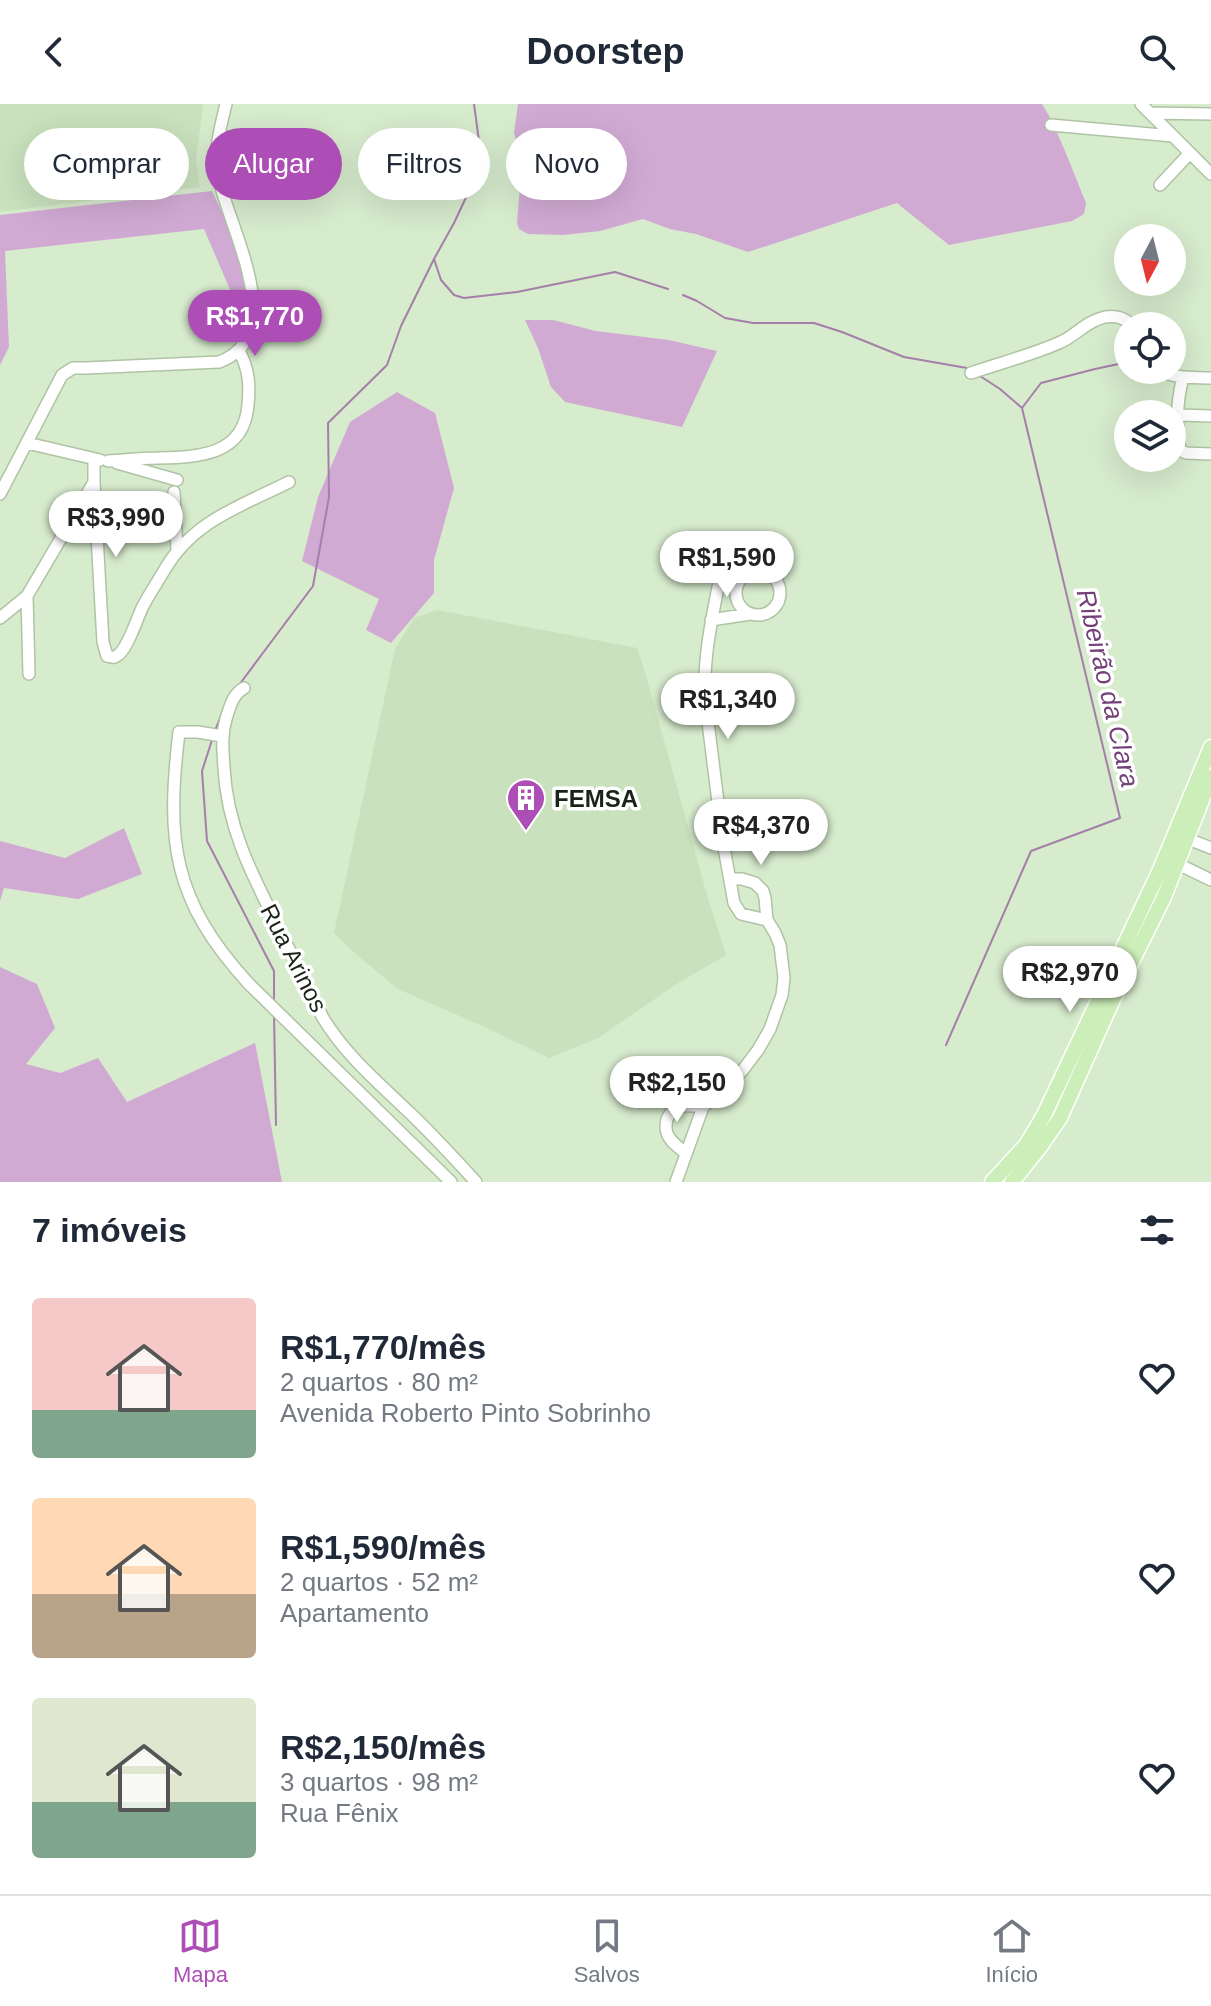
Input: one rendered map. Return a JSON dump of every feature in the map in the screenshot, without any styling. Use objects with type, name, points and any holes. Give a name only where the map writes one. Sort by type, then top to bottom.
[{"type":"main road","points":[[1012,1182],[1060,1118],[1110,1006],[1164,897],[1172,861],[1211,747]]},
{"type":"main road","points":[[992,1182],[1026,1145],[1044,1115],[1172,861],[1188,839],[1211,777]]},
{"type":"street","points":[[0,493],[52,393],[67,371],[73,368],[219,362],[239,351],[248,332],[253,304],[243,253],[216,168],[226,104]]},
{"type":"street","points":[[1146,108],[1211,114]]},
{"type":"street","points":[[1146,108],[1211,174]]},
{"type":"street","points":[[1051,125],[1173,136]]},
{"type":"street","points":[[1160,185],[1189,154]]},
{"type":"street","points":[[971,373],[1057,343],[1089,323],[1114,316]]},
{"type":"street","points":[[27,443],[108,461],[198,456],[214,452],[227,446],[237,436],[248,411],[246,363],[239,351]]},
{"type":"street","points":[[1186,377],[1211,378]]},
{"type":"street","points":[[1186,415],[1211,416]]},
{"type":"street","points":[[1186,453],[1211,454]]},
{"type":"street","points":[[94,459],[103,642],[107,656],[111,658],[119,655],[144,605],[177,551],[190,537],[211,521],[289,482]]},
{"type":"street","points":[[108,461],[176,486],[177,551]]},
{"type":"street","points":[[0,618],[27,596],[94,482]]},
{"type":"street","points":[[721,572],[711,620],[704,681],[723,842],[734,903],[741,914],[767,920]]},
{"type":"street","points":[[27,596],[29,674]]},
{"type":"street","points":[[711,620],[750,614]]},
{"type":"street","name":"Rua Arinos","points":[[244,688],[237,692],[231,702],[222,736],[226,795],[234,831],[262,894],[335,1037],[476,1182]]},
{"type":"street","name":"Rua Arinos","points":[[222,736],[179,732],[174,774],[174,838],[180,868],[188,894],[206,930],[226,959],[249,984],[451,1182]]},
{"type":"street","points":[[1188,839],[1211,848]]},
{"type":"street","points":[[1172,861],[1211,880]]},
{"type":"street","points":[[676,1182],[703,1107],[742,1071],[758,1050],[777,1014],[784,978],[780,945],[767,920],[763,891],[755,883],[730,879]]},
{"type":"street","points":[[685,1153],[668,1136],[665,1128],[667,1120],[678,1107],[703,1107]]},
{"type":"shaded area","points":[[0,104],[203,105],[196,161],[200,187],[189,188],[189,128],[24,128],[24,200],[96,200],[0,212]]},
{"type":"shaded area","points":[[518,104],[1042,104],[1086,203],[1084,214],[1072,221],[949,245],[897,203],[748,252],[643,219],[600,231],[563,235],[528,234],[519,229],[517,223],[519,200],[627,200],[627,128],[515,128]]},
{"type":"shaded area","points":[[205,192],[205,200],[216,200],[237,250],[250,297],[250,315],[242,342],[238,345],[243,320],[204,229],[5,251],[9,347],[0,365],[0,215],[132,200],[189,200],[189,194]]},
{"type":"shaded area","points":[[525,320],[553,320],[596,331],[669,340],[717,351],[682,427],[565,402],[551,387]]},
{"type":"shaded area","points":[[397,392],[435,413],[454,488],[434,560],[434,593],[391,643],[366,630],[379,599],[302,561],[318,497],[350,422]]},
{"type":"shaded area","name":"FEMSA","points":[[437,610],[637,648],[726,955],[678,983],[598,1038],[549,1058],[398,989],[334,933],[395,649],[414,618]]},
{"type":"shaded area","points":[[124,828],[142,874],[78,899],[4,888],[0,901],[0,841],[65,858]]},
{"type":"shaded area","points":[[0,967],[37,984],[55,1028],[26,1064],[60,1073],[98,1058],[127,1102],[255,1043],[282,1182],[0,1182]]},
{"type":"waterway","name":"Ribeirão da Clara","points":[[474,104],[479,141],[477,174],[434,259],[441,280],[454,295],[464,298],[517,292],[615,272],[668,289]]},
{"type":"waterway","points":[[239,685],[313,586],[329,497],[328,423],[387,365],[401,326],[434,259]]},
{"type":"waterway","name":"Ribeirão da Clara","points":[[683,295],[725,318],[753,323],[814,323],[904,357],[967,368]]},
{"type":"waterway","name":"Ribeirão da Clara","points":[[980,376],[1022,408],[1041,383],[1114,365]]},
{"type":"waterway","name":"Ribeirão da Clara","points":[[946,1045],[1031,851],[1120,818],[1022,408]]},
{"type":"waterway","points":[[216,728],[226,703]]},
{"type":"waterway","points":[[212,740],[202,771],[207,841],[274,971],[274,1002]]},
{"type":"waterway","points":[[274,1014],[276,1125]]},
{"type":"place","name":"FEMSA","points":[[526,832]]}]
